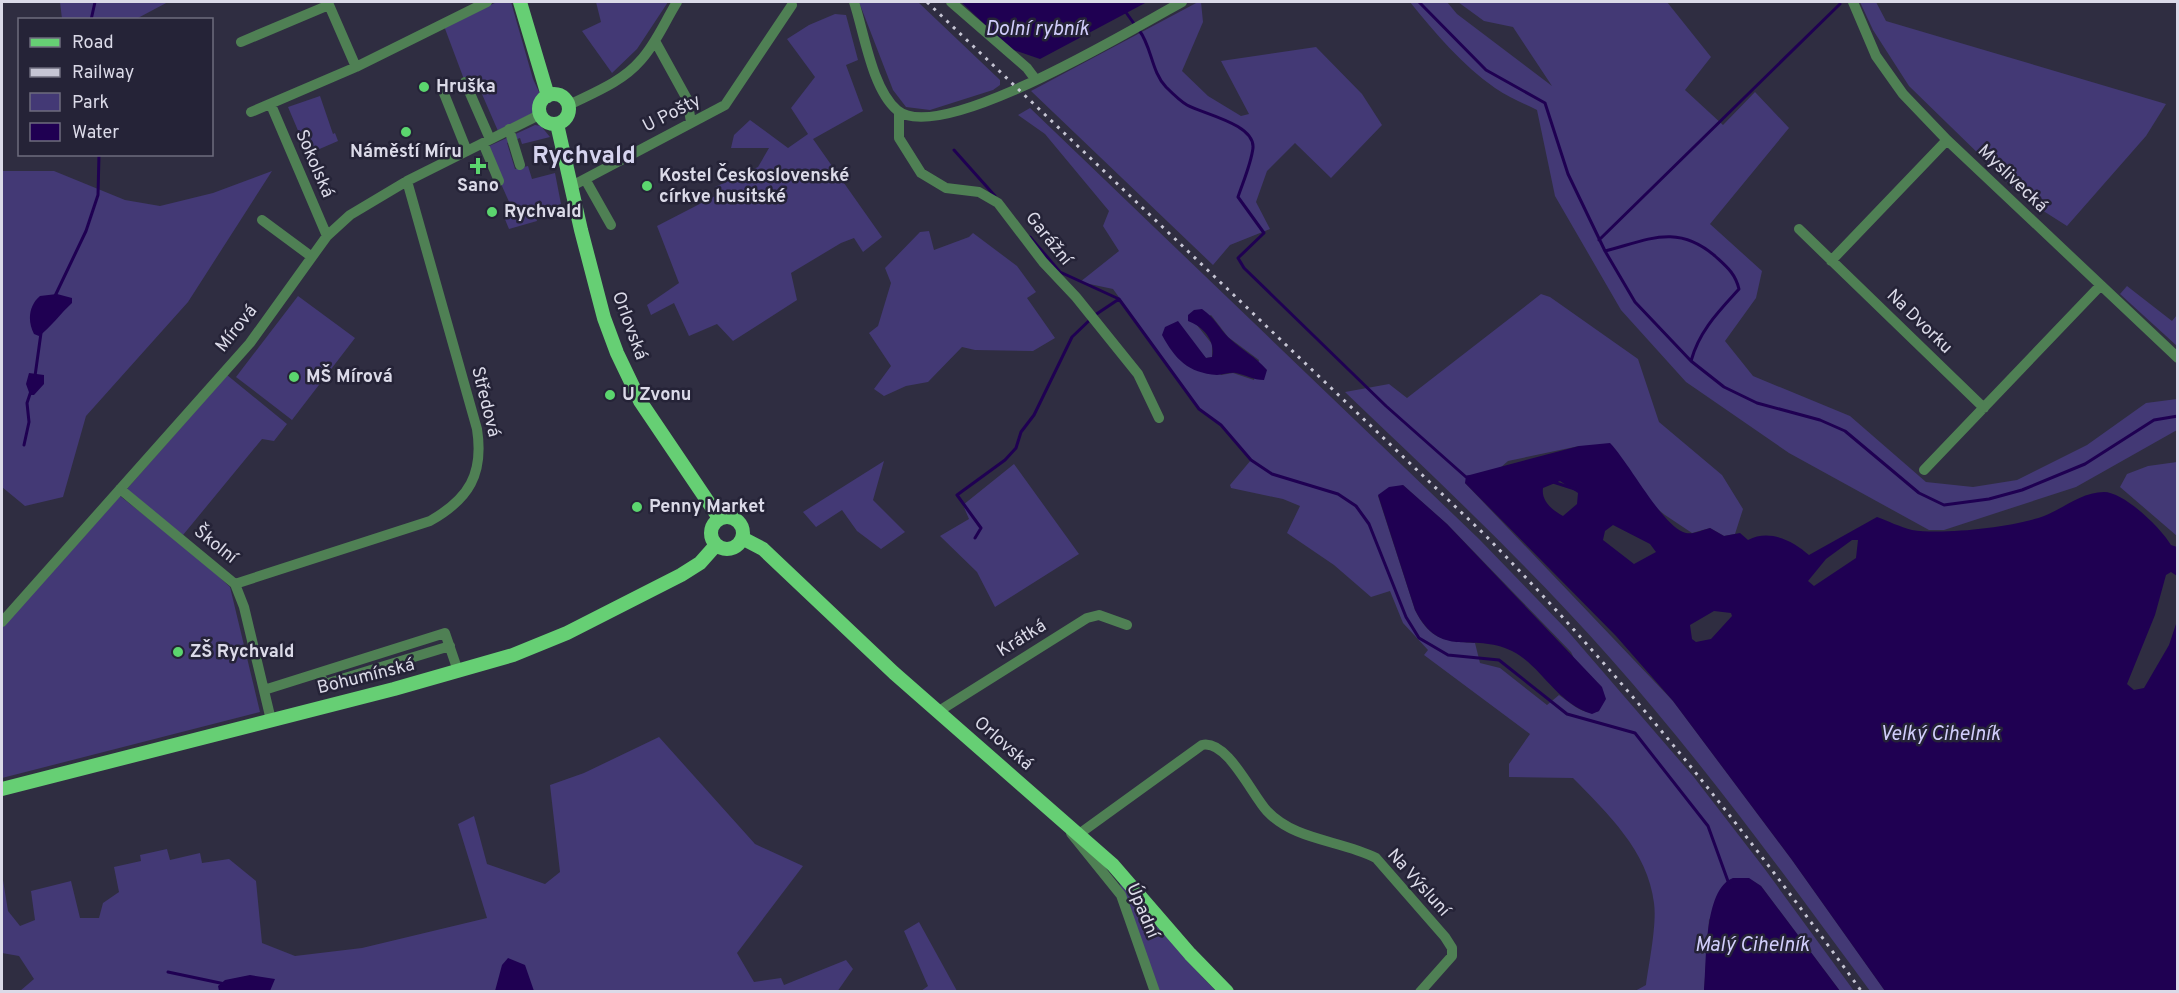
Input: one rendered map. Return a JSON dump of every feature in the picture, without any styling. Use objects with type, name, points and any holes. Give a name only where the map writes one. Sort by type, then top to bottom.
[{"type":"main road","points":[[520,2],[548,96]]},
{"type":"main road","points":[[561,95],[569,105],[568,115],[557,124],[547,122],[541,114],[540,105],[548,96],[561,95]]},
{"type":"main road","name":"Orlovská","points":[[557,124],[570,187],[604,318],[617,353],[640,401],[719,518]]},
{"type":"main road","points":[[719,518],[735,519],[742,527],[742,538],[731,549],[716,545],[711,531],[719,518]]},
{"type":"main road","name":"Orlovská","points":[[742,538],[763,549],[939,711],[1080,834],[1136,890],[1190,954],[1227,992]]},
{"type":"main road","name":"Bohumínská","points":[[2,789],[513,655],[609,612],[681,575],[700,563],[716,545]]},
{"type":"street","points":[[251,112],[356,67],[488,2]]},
{"type":"street","points":[[569,105],[622,76],[641,61],[677,2]]},
{"type":"street","points":[[854,2],[879,82],[887,99],[899,113],[920,119],[943,116],[996,98],[1036,80],[1182,2]]},
{"type":"street","points":[[951,2],[1027,68],[1036,80]]},
{"type":"street","name":"Myslivecká","points":[[1853,2],[1876,56],[1903,94],[1947,140],[2178,358]]},
{"type":"street","points":[[241,42],[328,3],[356,67]]},
{"type":"street","name":"U Pošty","points":[[570,187],[725,105],[745,73],[767,46],[792,5]]},
{"type":"street","points":[[655,41],[687,99],[691,122]]},
{"type":"street","points":[[465,82],[487,141],[499,182]]},
{"type":"street","points":[[442,92],[467,151]]},
{"type":"street","name":"Sokolská","points":[[271,105],[327,236]]},
{"type":"street","name":"Garážní","points":[[899,113],[898,138],[921,173],[946,188],[979,192],[998,203],[1044,262],[1076,297],[1089,317],[1138,374],[1159,418]]},
{"type":"street","name":"Mírová","points":[[2,622],[249,343],[327,236],[350,215],[407,181],[541,114]]},
{"type":"street","points":[[509,129],[520,165]]},
{"type":"street","points":[[1831,261],[1947,140]]},
{"type":"street","points":[[585,179],[610,225]]},
{"type":"street","name":"Středová","points":[[235,584],[430,521],[451,509],[474,478],[480,448],[477,429],[407,181]]},
{"type":"street","points":[[262,220],[312,257]]},
{"type":"street","name":"Na Dvorku","points":[[1799,230],[1984,408]]},
{"type":"street","points":[[1924,470],[2100,286]]},
{"type":"street","name":"Školní","points":[[120,489],[235,584],[244,607],[271,720]]},
{"type":"street","name":"Krátká","points":[[939,711],[1087,618],[1099,615],[1127,625]]},
{"type":"street","points":[[264,690],[445,633],[458,671]]},
{"type":"street","name":"Na Výsluní","points":[[1080,834],[1202,745],[1214,746],[1227,756],[1268,812],[1313,838],[1361,850],[1376,858],[1444,937],[1452,948],[1452,956],[1419,992]]},
{"type":"street","name":"Úpadní","points":[[1065,822],[1083,850],[1121,895],[1155,992]]},
{"type":"green space","points":[[60,2],[168,2],[138,18],[62,18]]},
{"type":"green space","points":[[497,2],[511,2],[533,79],[540,94],[535,104],[535,112],[498,131],[475,78],[465,82],[444,26]]},
{"type":"green space","points":[[596,2],[668,2],[637,49],[612,73],[582,31],[601,22]]},
{"type":"green space","points":[[859,2],[918,2],[1000,80],[1000,85],[993,90],[930,110],[906,107],[893,90]]},
{"type":"green space","points":[[1201,2],[1203,22],[1182,71],[1208,96],[1241,116],[1249,114],[1221,61],[1316,47],[1362,94],[1382,125],[1331,178],[1295,143],[1267,171],[1256,202],[1270,229],[1230,245],[1213,265],[1031,91]]},
{"type":"green space","points":[[1410,2],[1447,2],[1457,14],[1552,86],[1513,27],[1484,21],[1458,2],[1667,2],[1711,57],[1685,90],[1723,125],[1755,92],[1789,128],[1710,224],[1762,271],[1756,298],[1725,341],[1753,376],[1850,416],[1926,482],[1973,487],[2017,480],[2087,445],[2146,403],[2177,399],[2177,430],[2076,487],[1944,530],[1929,530],[1789,453],[1686,382],[1621,310],[1555,196],[1537,110],[1500,91],[1471,69],[1439,37]]},
{"type":"green space","points":[[1860,2],[1876,2],[1886,21],[2166,104],[2146,136],[2067,226],[2026,200],[1909,86],[1873,30]]},
{"type":"green space","points":[[835,14],[846,15],[858,60],[846,65],[863,111],[813,139],[882,237],[863,252],[854,238],[841,243],[791,273],[797,300],[733,341],[717,324],[689,336],[674,303],[651,315],[647,305],[679,283],[657,226],[719,194],[715,187],[758,167],[769,148],[731,148],[734,135],[750,120],[788,148],[808,134],[791,108],[815,77],[787,39],[809,25]]},
{"type":"green space","points":[[320,96],[333,134],[335,133],[338,141],[308,154],[288,107]]},
{"type":"green space","points":[[1030,108],[1479,539],[1566,629],[1693,776],[1854,991],[1840,991],[1761,886],[1748,878],[1733,878],[1709,920],[1704,991],[1635,991],[1646,985],[1655,912],[1644,866],[1624,834],[1573,778],[1509,777],[1509,764],[1530,734],[1424,655],[1428,650],[1403,623],[1390,591],[1371,597],[1334,565],[1287,533],[1300,506],[1283,499],[1231,488],[1230,485],[1251,460],[1222,427],[1199,408],[1113,289],[1080,282],[1119,251],[1103,226],[1109,211],[1045,134],[1018,115]],"holes":[[[1211,315],[1228,337],[1259,360],[1254,380],[1233,373],[1221,375],[1173,323],[1206,358],[1212,357],[1212,344],[1196,324]],[[1403,485],[1447,524],[1571,652],[1599,711],[1583,711],[1559,695],[1547,705],[1500,668],[1480,663],[1475,643],[1446,640],[1426,628],[1415,610],[1378,496]]]},
{"type":"green space","points":[[535,125],[541,126],[550,137],[522,144],[520,138],[507,143],[515,169],[528,166],[532,179],[555,173],[561,204],[535,211],[537,221],[509,229],[504,217],[514,213],[485,148]]},
{"type":"green space","points":[[2,171],[54,171],[125,200],[160,206],[213,193],[272,171],[188,302],[86,416],[63,497],[25,506],[2,487]]},
{"type":"green space","points":[[929,231],[934,250],[969,237],[973,233],[1017,266],[1036,292],[1027,298],[1055,338],[1033,351],[975,350],[962,347],[928,382],[906,386],[884,396],[874,389],[891,366],[869,333],[878,326],[891,283],[885,268],[920,232]]},
{"type":"green space","points":[[2127,286],[2172,321],[2177,315],[2177,346],[2120,294]]},
{"type":"green space","points":[[1541,294],[1550,297],[1638,359],[1659,422],[1722,475],[1743,509],[1735,534],[1724,536],[1710,528],[1692,533],[1665,515],[1579,446],[1508,461],[1500,468],[1465,483],[1673,701],[1792,860],[1885,991],[1870,991],[1712,780],[1611,659],[1514,556],[1345,392],[1389,384],[1407,398]]},
{"type":"green space","points":[[298,296],[355,338],[292,420],[236,377]]},
{"type":"green space","points":[[227,375],[287,424],[274,441],[262,439],[183,535],[126,490]]},
{"type":"green space","points":[[884,461],[873,500],[905,532],[881,549],[857,531],[842,510],[816,527],[803,512]]},
{"type":"green space","points":[[2178,462],[2177,536],[2120,487],[2127,474],[2148,466]]},
{"type":"green space","points":[[1014,464],[1079,554],[995,607],[977,572],[940,536],[969,519],[963,505]]},
{"type":"green space","points":[[120,496],[200,559],[230,587],[260,712],[2,778],[2,627]]},
{"type":"green space","points":[[659,737],[755,844],[803,866],[737,953],[754,982],[781,978],[784,985],[846,960],[853,969],[837,992],[20,991],[34,979],[19,956],[2,953],[2,874],[8,911],[20,926],[35,920],[31,891],[71,881],[80,918],[99,918],[103,903],[119,892],[114,867],[141,861],[140,855],[167,849],[170,860],[200,853],[202,863],[229,859],[256,881],[262,943],[295,956],[362,948],[487,918],[458,824],[474,816],[487,864],[545,884],[560,872],[550,785],[584,773]]},
{"type":"green space","points":[[1118,879],[1191,964],[1216,991],[1159,991]]},
{"type":"green space","points":[[919,922],[957,991],[921,991],[928,986],[904,931]]},
{"type":"water","name":"Dolní rybník","points":[[961,2],[1147,2],[1040,59],[1011,49]]},
{"type":"water","points":[[57,294],[72,298],[72,303],[39,336],[34,334],[30,319],[33,304],[40,296]]},
{"type":"water","points":[[1202,309],[1229,338],[1267,370],[1264,380],[1236,373],[1207,374],[1190,368],[1177,358],[1162,335],[1165,327],[1178,321],[1206,358],[1212,357],[1212,345],[1207,334],[1188,321],[1188,315],[1194,310]]},
{"type":"water","points":[[29,373],[44,375],[44,384],[34,395],[30,395],[26,384]]},
{"type":"water","name":"Velký Cihelník","points":[[1610,443],[1655,505],[1674,526],[1683,532],[1693,533],[1710,528],[1724,536],[1740,533],[1748,540],[1772,536],[1788,541],[1809,555],[1877,517],[1912,530],[1979,529],[2031,520],[2051,513],[2081,497],[2104,492],[2122,498],[2141,512],[2171,545],[2177,547],[2177,576],[2171,572],[2166,575],[2155,615],[2127,684],[2134,690],[2144,688],[2169,645],[2177,621],[2177,991],[1885,991],[1792,860],[1673,701],[1616,636],[1465,483],[1466,476],[1579,446]],"holes":[[[1560,481],[1578,493],[1577,504],[1563,516],[1548,505],[1543,488]],[[1613,525],[1650,544],[1656,552],[1634,564],[1603,540],[1605,531]],[[1852,540],[1858,540],[1856,558],[1814,586],[1808,581],[1826,559]],[[1714,611],[1731,613],[1732,616],[1711,639],[1696,642],[1692,639],[1690,625]]]},
{"type":"water","points":[[1403,485],[1447,524],[1602,687],[1606,699],[1599,711],[1592,714],[1568,701],[1532,665],[1512,651],[1483,643],[1446,640],[1435,635],[1425,626],[1415,610],[1378,495],[1389,487]]},
{"type":"water","name":"Malý Cihelník","points":[[1733,878],[1749,878],[1761,886],[1840,991],[1704,991],[1711,911],[1723,885]]},
{"type":"water","points":[[508,958],[525,965],[534,991],[495,991],[502,965]]},
{"type":"water","points":[[250,975],[275,979],[270,991],[219,991],[218,986],[225,980]]},
{"type":"waterway","points":[[91,18],[95,2]]},
{"type":"waterway","points":[[1419,2],[1486,70],[1545,103],[1568,174],[1605,251],[1649,239],[1675,237],[1701,246],[1730,271],[1739,289],[1704,331],[1691,361],[1724,387],[1757,403],[1820,420],[1845,431],[1919,493],[1944,505],[1989,499],[2022,490],[2085,464],[2154,420],[2178,416]]},
{"type":"waterway","points":[[1599,240],[1840,4]]},
{"type":"waterway","points":[[1125,11],[1135,25]]},
{"type":"waterway","points":[[1139,30],[1147,44],[1157,74],[1171,92],[1187,105],[1237,126],[1246,132],[1251,140],[1252,154],[1238,197],[1264,233],[1238,258],[1244,268],[1386,406],[1466,477],[1469,477]]},
{"type":"waterway","points":[[954,150],[995,196]]},
{"type":"waterway","points":[[55,296],[86,231],[98,195],[99,156]]},
{"type":"waterway","points":[[1030,237],[1060,272],[1119,299],[1199,409],[1221,425],[1251,460],[1272,474],[1338,494],[1356,506],[1369,524],[1406,617],[1419,638],[1448,655],[1499,660],[1567,714],[1635,733],[1708,826],[1729,884]]},
{"type":"waterway","points":[[1605,251],[1635,302],[1691,361]]},
{"type":"waterway","points":[[975,538],[981,528],[957,495],[1005,460],[1016,448],[1021,432],[1034,415],[1072,337],[1095,315],[1119,299]]},
{"type":"waterway","points":[[35,376],[41,333]]},
{"type":"waterway","points":[[24,445],[29,422],[27,403],[31,391]]},
{"type":"waterway","points":[[1553,482],[1575,489]]},
{"type":"waterway","points":[[168,972],[225,984]]},
{"type":"railway","points":[[927,2],[1484,534],[1536,589],[1635,699],[1682,756],[1773,871],[1862,992]]},
{"type":"place","name":"Hruška","points":[[424,87]]},
{"type":"place","name":"Náměstí Míru","points":[[406,132]]},
{"type":"place","name":"Sano","points":[[478,166]]},
{"type":"place","name":"Kostel Československé církve husitské","points":[[647,186]]},
{"type":"place","name":"Rychvald","points":[[492,212]]},
{"type":"place","name":"MŠ Mírová","points":[[294,377]]},
{"type":"place","name":"U Zvonu","points":[[610,395]]},
{"type":"place","name":"Penny Market","points":[[637,507]]},
{"type":"place","name":"ZŠ Rychvald","points":[[178,652]]},
{"type":"district","name":"Rychvald","points":[[584,157]]}]
